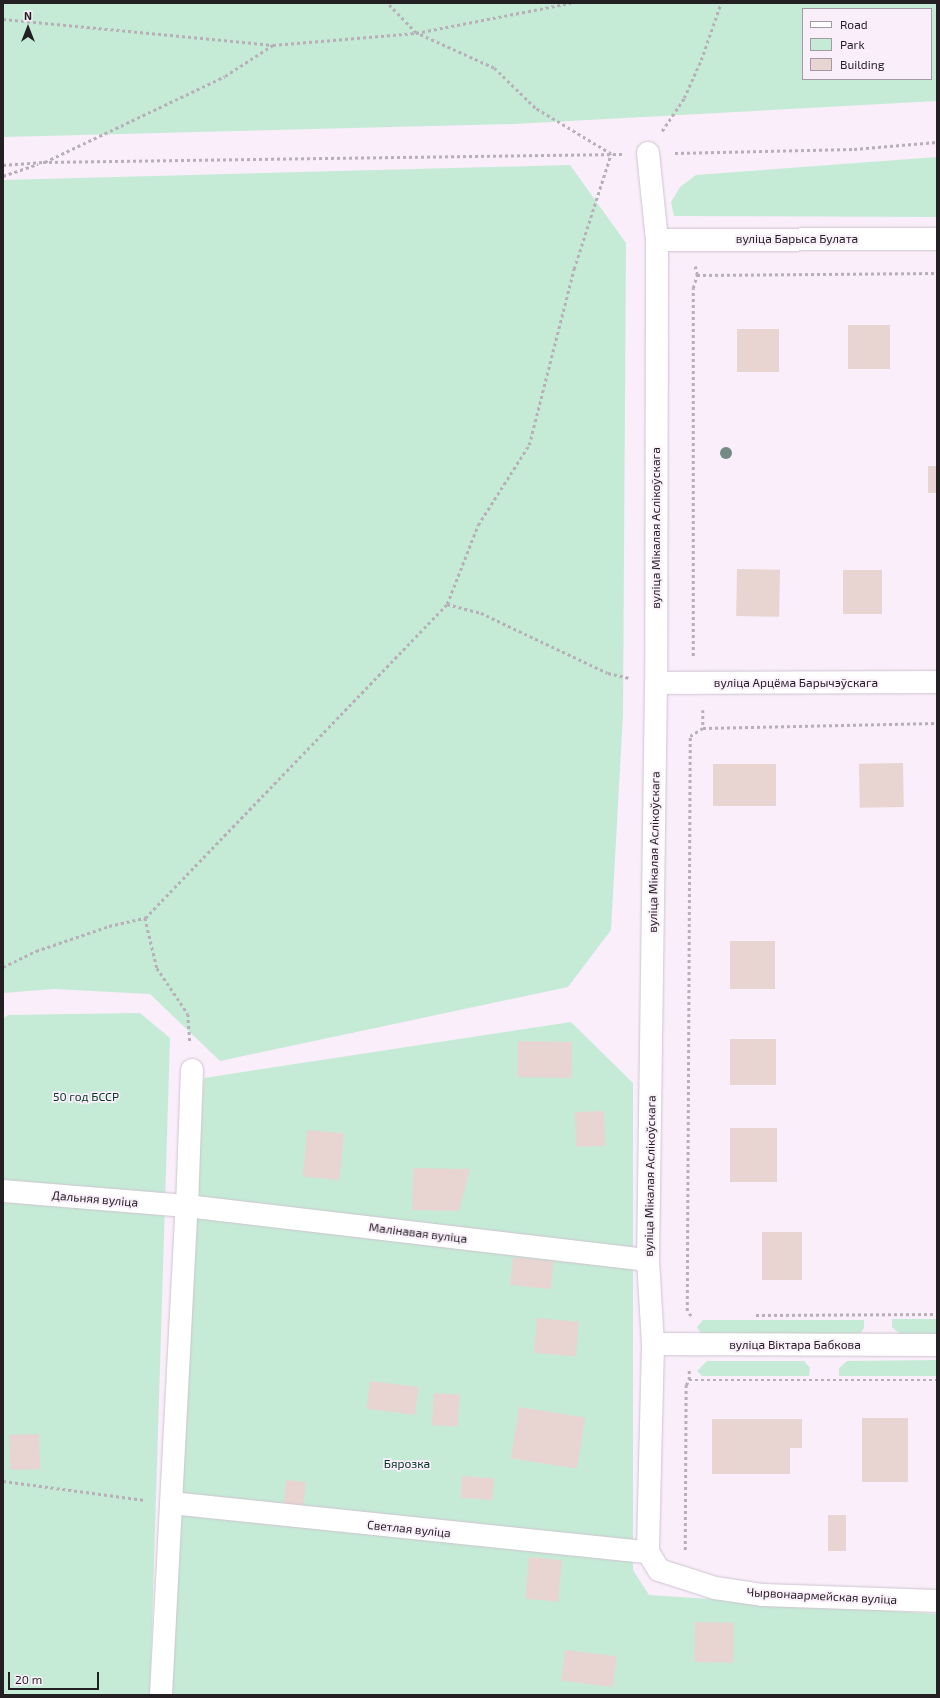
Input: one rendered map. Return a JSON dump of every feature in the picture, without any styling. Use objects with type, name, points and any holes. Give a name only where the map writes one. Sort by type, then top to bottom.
[{"type":"street","name":"вуліца Мікалая Аслікоўскага","points":[[648,153],[657,240],[656,683],[648,1260],[653,1344],[648,1552]]},
{"type":"street","name":"вуліца Барыса Булата","points":[[657,240],[937,239]]},
{"type":"street","name":"вуліца Арцёма Барычэўскага","points":[[656,683],[937,682]]},
{"type":"street","points":[[161,1695],[187,1206],[192,1070]]},
{"type":"street","name":"Дальняя вуліца","points":[[3,1191],[187,1206]]},
{"type":"street","name":"Малінавая вуліца","points":[[187,1206],[648,1260]]},
{"type":"street","name":"вуліца Віктара Бабкова","points":[[653,1344],[937,1345]]},
{"type":"street","name":"Светлая вуліца","points":[[171,1503],[648,1552]]},
{"type":"street","name":"Чырвонаармейская вуліца","points":[[648,1552],[659,1570],[684,1580],[716,1588],[763,1595],[937,1601]]},
{"type":"path","points":[[387,3],[416,33],[494,68],[535,108],[611,154]]},
{"type":"path","points":[[3,19],[273,45],[416,33],[571,3]]},
{"type":"path","points":[[648,153],[684,98],[701,60],[722,3]]},
{"type":"path","points":[[3,176],[43,162],[225,76],[273,45]]},
{"type":"path","points":[[3,165],[43,162],[854,149],[937,142]]},
{"type":"path","points":[[3,967],[36,951],[109,926],[145,918],[448,604],[478,525],[529,445],[574,269],[611,154]]},
{"type":"path","points":[[693,660],[693,288],[697,275],[937,273]]},
{"type":"path","points":[[448,604],[481,613],[608,673],[656,683]]},
{"type":"path","points":[[697,1316],[689,1316],[687,1311],[690,736],[703,728],[937,723]]},
{"type":"path","points":[[145,918],[158,968],[188,1014],[192,1070]]},
{"type":"path","points":[[753,1315],[937,1314]]},
{"type":"path","points":[[684,1580],[686,1385],[689,1380],[937,1380]]},
{"type":"path","points":[[3,1481],[171,1503]]},
{"type":"green space","points":[[3,3],[937,3],[937,101],[514,124],[3,137]]},
{"type":"green space","points":[[937,157],[937,217],[674,216],[671,202],[680,187],[696,175]]},
{"type":"green space","points":[[570,165],[626,243],[623,715],[611,930],[568,987],[220,1061],[150,994],[54,989],[3,993],[3,180]]},
{"type":"green space","name":"50 год БССР","points":[[140,1013],[170,1038],[150,1695],[3,1695],[3,1019],[8,1015]]},
{"type":"green space","name":"Бярозка","points":[[571,1022],[633,1083],[633,1570],[649,1595],[937,1614],[937,1695],[170,1695],[189,1308],[204,1078]]},
{"type":"green space","points":[[892,1319],[937,1319],[937,1334],[900,1334],[892,1327]]},
{"type":"green space","points":[[703,1320],[864,1320],[864,1328],[860,1334],[701,1334],[697,1327]]},
{"type":"green space","points":[[937,1360],[937,1376],[839,1376],[839,1368],[847,1361]]},
{"type":"green space","points":[[707,1361],[804,1361],[810,1368],[809,1376],[702,1376],[697,1371]]},
{"type":"building","points":[[848,325],[890,325],[890,369],[848,369]]},
{"type":"building","points":[[737,329],[779,329],[779,372],[737,372]]},
{"type":"building","points":[[928,466],[937,466],[937,493],[928,493]]},
{"type":"building","points":[[737,569],[780,570],[779,617],[736,616]]},
{"type":"building","points":[[843,570],[882,570],[882,614],[843,614]]},
{"type":"building","points":[[903,763],[904,807],[860,808],[859,764]]},
{"type":"building","points":[[713,764],[776,764],[776,806],[713,806]]},
{"type":"building","points":[[730,941],[775,941],[775,989],[730,989]]},
{"type":"building","points":[[730,1039],[776,1039],[776,1085],[730,1085]]},
{"type":"building","points":[[518,1041],[572,1042],[571,1078],[517,1077]]},
{"type":"building","points":[[604,1111],[605,1146],[576,1147],[575,1112]]},
{"type":"building","points":[[730,1128],[777,1128],[777,1182],[730,1182]]},
{"type":"building","points":[[307,1130],[344,1133],[340,1180],[303,1177]]},
{"type":"building","points":[[413,1168],[470,1169],[459,1211],[412,1210]]},
{"type":"building","points":[[762,1232],[802,1232],[802,1280],[762,1280]]},
{"type":"building","points":[[513,1257],[554,1261],[551,1289],[510,1285]]},
{"type":"building","points":[[537,1318],[579,1322],[576,1357],[534,1353]]},
{"type":"building","points":[[370,1381],[419,1387],[415,1415],[367,1409]]},
{"type":"building","points":[[434,1393],[460,1395],[458,1427],[432,1425]]},
{"type":"building","points":[[519,1407],[585,1417],[577,1469],[511,1458]]},
{"type":"building","points":[[862,1418],[908,1418],[908,1482],[862,1482]]},
{"type":"building","points":[[712,1419],[802,1419],[802,1448],[790,1448],[790,1474],[712,1474]]},
{"type":"building","points":[[39,1434],[40,1469],[10,1470],[9,1435]]},
{"type":"building","points":[[462,1476],[494,1478],[492,1500],[460,1498]]},
{"type":"building","points":[[286,1480],[306,1482],[303,1510],[283,1508]]},
{"type":"building","points":[[828,1515],[846,1515],[846,1551],[828,1551]]},
{"type":"building","points":[[529,1557],[562,1560],[558,1602],[525,1599]]},
{"type":"building","points":[[695,1622],[734,1623],[733,1663],[694,1662]]},
{"type":"building","points":[[565,1650],[617,1656],[613,1687],[561,1681]]}]
